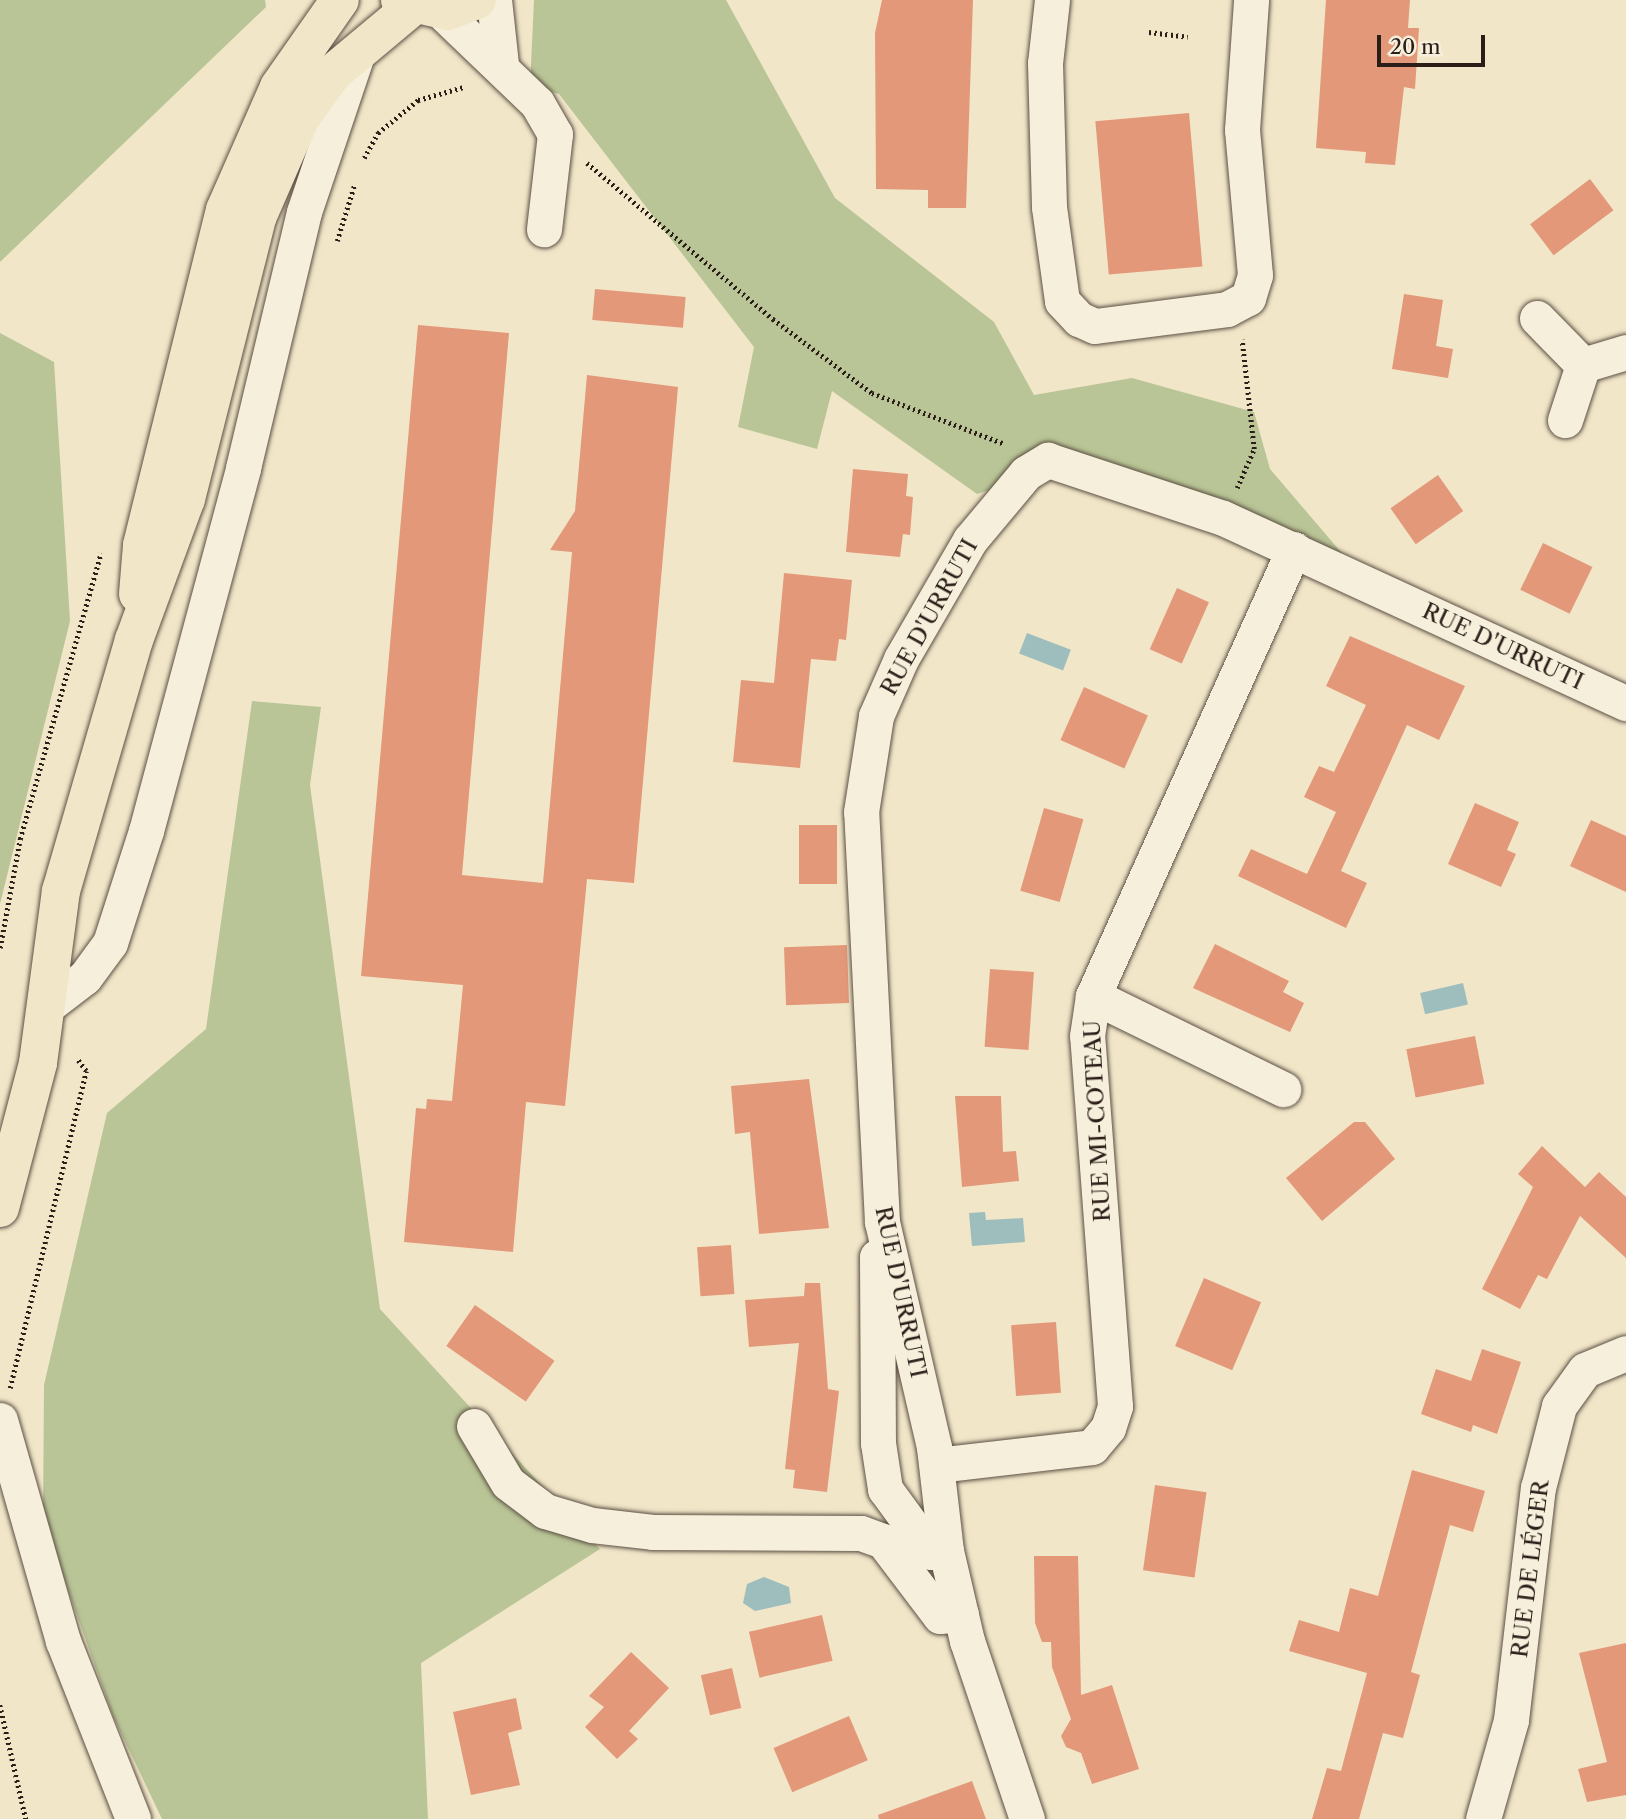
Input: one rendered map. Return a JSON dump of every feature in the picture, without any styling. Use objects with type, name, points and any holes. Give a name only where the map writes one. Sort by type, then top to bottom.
[{"type":"main road","points":[[134,640],[142,545],[225,210],[279,88],[340,0]]},
{"type":"main road","points":[[0,1208],[38,1063],[61,891],[134,640],[186,499],[241,269],[275,166],[300,118],[333,73],[358,52],[432,4]]},
{"type":"street","points":[[494,0],[501,64]]},
{"type":"street","points":[[1052,0],[1045,63],[1049,207],[1062,301],[1079,319],[1095,326],[1227,310],[1248,298],[1255,275],[1242,130],[1251,0]]},
{"type":"street","points":[[432,4],[501,64],[537,103],[555,134],[544,229]]},
{"type":"street","points":[[46,1007],[85,977],[110,943],[146,831],[243,468],[304,212],[358,52]]},
{"type":"street","points":[[1537,318],[1583,365]]},
{"type":"street","points":[[1583,365],[1626,352]]},
{"type":"street","points":[[1573,410],[1583,365]]},
{"type":"street","name":"RUE D'URRUTI","points":[[1027,1819],[961,1615],[946,1551],[937,1465],[882,1222],[863,883],[866,763],[876,716],[901,659],[970,540],[1026,472],[1048,460],[1223,518],[1626,704]]},
{"type":"street","name":"RUE MI-COTEAU","points":[[937,1465],[1092,1447],[1108,1427],[1115,1405],[1087,1036],[1093,996],[1294,549]]},
{"type":"street","points":[[1093,996],[1283,1089]]},
{"type":"street","points":[[891,1255],[877,1257],[878,1443],[885,1489],[931,1552],[946,1551]]},
{"type":"street","name":"RUE DE LÉGER","points":[[1483,1819],[1511,1720],[1538,1488],[1555,1419],[1568,1389],[1585,1370],[1626,1353]]},
{"type":"street","points":[[0,1420],[63,1641],[132,1819]]},
{"type":"street","points":[[474,1426],[508,1483],[545,1511],[592,1525],[780,1536],[860,1532],[883,1541],[940,1616],[961,1615]]},
{"type":"street","points":[[860,1532],[866,1511],[885,1489]]},
{"type":"path","points":[[1149,32],[1188,37]]},
{"type":"path","points":[[361,166],[378,133],[418,100],[464,87]]},
{"type":"path","points":[[555,134],[773,319],[872,393],[1048,460]]},
{"type":"path","points":[[336,246],[358,175]]},
{"type":"path","points":[[1223,518],[1254,449],[1240,325]]},
{"type":"path","points":[[0,1420],[86,1071],[72,1051]]},
{"type":"path","points":[[0,1705],[26,1819]]},
{"type":"green space","points":[[0,0],[265,0],[266,7],[0,262]]},
{"type":"green space","points":[[534,0],[726,0],[835,198],[994,322],[1034,395],[1132,378],[1254,412],[1270,469],[1346,558],[1083,460],[977,494],[832,391],[817,449],[738,427],[754,347],[559,94],[530,86]]},
{"type":"green space","points":[[0,333],[54,362],[70,621],[0,904]]},
{"type":"green space","points":[[252,701],[321,707],[310,785],[380,1309],[600,1549],[421,1663],[428,1819],[162,1819],[113,1716],[43,1520],[44,1385],[107,1113],[206,1029]]},
{"type":"water","points":[[1027,633],[1071,650],[1063,670],[1019,654]]},
{"type":"water","points":[[1463,983],[1468,1004],[1425,1014],[1420,993]]},
{"type":"water","points":[[985,1212],[986,1220],[1023,1218],[1025,1242],[972,1246],[969,1213]]},
{"type":"water","points":[[764,1577],[789,1587],[791,1603],[755,1611],[743,1603],[747,1584]]},
{"type":"building","points":[[882,0],[973,0],[966,208],[928,208],[928,190],[876,189],[875,33]]},
{"type":"building","points":[[1326,0],[1410,0],[1408,28],[1419,28],[1415,89],[1404,87],[1395,165],[1365,163],[1366,152],[1316,148]]},
{"type":"building","points":[[1189,113],[1202,266],[1109,275],[1095,121]]},
{"type":"building","points":[[1590,179],[1613,210],[1554,255],[1530,224]]},
{"type":"building","points":[[595,289],[686,297],[683,328],[592,320]]},
{"type":"building","points":[[1404,294],[1443,300],[1436,346],[1453,349],[1448,378],[1392,369]]},
{"type":"building","points":[[418,325],[509,333],[462,875],[543,883],[572,552],[550,550],[575,511],[587,375],[678,387],[634,883],[587,879],[565,1106],[526,1102],[513,1252],[404,1242],[416,1108],[426,1109],[427,1099],[452,1101],[463,985],[361,976]]},
{"type":"building","points":[[853,469],[908,474],[906,496],[913,497],[910,535],[903,534],[900,557],[846,552]]},
{"type":"building","points":[[1438,475],[1463,511],[1416,544],[1390,508]]},
{"type":"building","points":[[1543,543],[1592,567],[1570,614],[1520,590]]},
{"type":"building","points":[[784,573],[852,580],[846,640],[839,639],[836,661],[811,659],[800,768],[733,762],[741,680],[774,683]]},
{"type":"building","points":[[1177,588],[1209,602],[1182,663],[1150,649]]},
{"type":"building","points":[[1350,636],[1465,686],[1439,740],[1407,725],[1341,871],[1367,883],[1346,928],[1238,876],[1251,849],[1307,874],[1336,812],[1304,797],[1319,766],[1334,772],[1366,705],[1326,686]]},
{"type":"building","points":[[1084,687],[1148,715],[1124,768],[1060,740]]},
{"type":"building","points":[[1475,803],[1519,822],[1507,850],[1516,854],[1501,887],[1448,864]]},
{"type":"building","points":[[1044,808],[1083,819],[1060,902],[1020,891]]},
{"type":"building","points":[[1591,820],[1626,836],[1626,892],[1570,866]]},
{"type":"building","points":[[799,825],[837,825],[837,884],[799,884]]},
{"type":"building","points":[[1215,944],[1289,981],[1283,992],[1304,1003],[1290,1032],[1193,988]]},
{"type":"building","points":[[847,945],[849,1003],[786,1005],[784,947]]},
{"type":"building","points":[[990,969],[1034,972],[1028,1050],[985,1047]]},
{"type":"building","points":[[1475,1036],[1484,1084],[1416,1097],[1406,1049]]},
{"type":"building","points":[[809,1079],[829,1228],[759,1234],[750,1132],[735,1134],[731,1086]]},
{"type":"building","points":[[955,1096],[1001,1096],[1003,1152],[1016,1151],[1019,1181],[962,1187]]},
{"type":"building","points":[[1354,1122],[1365,1122],[1395,1159],[1322,1221],[1286,1178]]},
{"type":"building","points":[[1542,1146],[1585,1187],[1599,1172],[1626,1197],[1626,1258],[1580,1216],[1547,1279],[1538,1275],[1520,1309],[1482,1289],[1533,1187],[1518,1174]]},
{"type":"building","points":[[731,1245],[734,1294],[701,1296],[697,1247]]},
{"type":"building","points":[[1204,1278],[1261,1302],[1232,1370],[1175,1346]]},
{"type":"building","points":[[805,1283],[820,1283],[828,1389],[839,1391],[827,1492],[793,1488],[795,1470],[785,1469],[799,1343],[749,1347],[745,1300],[804,1296]]},
{"type":"building","points":[[475,1305],[554,1361],[526,1402],[446,1346]]},
{"type":"building","points":[[1056,1322],[1061,1393],[1016,1396],[1011,1325]]},
{"type":"building","points":[[1482,1349],[1521,1362],[1497,1434],[1473,1425],[1471,1432],[1421,1414],[1436,1369],[1471,1381]]},
{"type":"building","points":[[1412,1470],[1485,1491],[1473,1532],[1450,1525],[1411,1672],[1420,1675],[1403,1738],[1383,1733],[1359,1819],[1312,1819],[1327,1768],[1341,1771],[1367,1673],[1289,1651],[1299,1620],[1339,1632],[1350,1588],[1378,1596]]},
{"type":"building","points":[[1155,1485],[1206,1492],[1195,1577],[1143,1570]]},
{"type":"building","points":[[1034,1556],[1078,1556],[1081,1695],[1112,1685],[1139,1769],[1092,1784],[1081,1753],[1066,1747],[1061,1736],[1071,1719],[1052,1667],[1051,1642],[1042,1642],[1035,1623]]},
{"type":"building","points":[[822,1615],[833,1661],[759,1678],[749,1632]]},
{"type":"building","points":[[1626,1643],[1626,1795],[1587,1802],[1578,1769],[1607,1762],[1579,1653]]},
{"type":"building","points":[[631,1652],[669,1688],[629,1731],[638,1739],[617,1759],[585,1727],[604,1707],[589,1696]]},
{"type":"building","points":[[732,1668],[741,1708],[710,1715],[701,1675]]},
{"type":"building","points":[[516,1698],[522,1729],[508,1733],[520,1785],[471,1795],[453,1712]]},
{"type":"building","points":[[849,1716],[868,1760],[792,1792],[774,1748]]},
{"type":"building","points":[[972,1781],[986,1819],[879,1819],[878,1815]]}]
